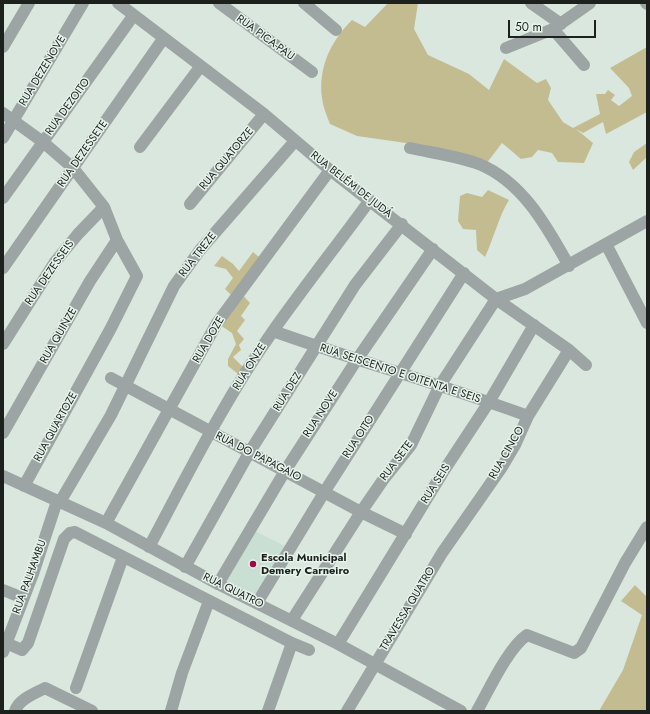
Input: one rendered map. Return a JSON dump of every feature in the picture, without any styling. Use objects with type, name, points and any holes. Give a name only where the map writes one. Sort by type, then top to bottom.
[{"type":"street","points":[[3,47],[29,3]]},
{"type":"street","name":"RUA DEZENOVE","points":[[3,138],[83,3]]},
{"type":"street","name":"RUA BELÉM DE JUDÁ","points":[[118,3],[163,39],[264,114],[330,170],[402,224],[496,299],[534,324],[569,350],[586,365]]},
{"type":"street","name":"RUA PICA-PAU","points":[[219,3],[312,72]]},
{"type":"street","points":[[304,3],[336,30]]},
{"type":"street","points":[[531,3],[557,26],[584,64]]},
{"type":"street","points":[[506,48],[557,26],[590,3]]},
{"type":"street","name":"RUA DEZOITO","points":[[3,198],[133,16]]},
{"type":"street","name":"RUA DEZESSETE","points":[[3,268],[163,39]]},
{"type":"street","points":[[140,147],[200,67]]},
{"type":"street","points":[[3,113],[43,142],[73,168],[104,207],[117,240]]},
{"type":"street","name":"RUA QUATORZE","points":[[190,204],[213,174],[264,114]]},
{"type":"street","name":"RUA TREZE","points":[[126,386],[174,286],[200,250],[295,141]]},
{"type":"street","points":[[410,148],[446,155],[479,164],[501,177],[530,204],[550,232],[569,266]]},
{"type":"street","name":"RUA DOZE","points":[[106,524],[217,323],[330,170]]},
{"type":"street","name":"RUA ONZE","points":[[150,547],[210,432],[273,331],[370,200]]},
{"type":"street","name":"RUA DEZESSEIS","points":[[3,344],[55,262],[78,234],[104,207]]},
{"type":"street","points":[[496,299],[525,289],[569,266],[647,221]]},
{"type":"street","name":"RUA DEZ","points":[[185,566],[249,453],[355,285],[402,224]]},
{"type":"street","name":"RUA QUARTOZE","points":[[24,486],[89,368],[137,276],[117,240]]},
{"type":"street","name":"RUA QUINZE","points":[[3,433],[90,281],[117,240]]},
{"type":"street","points":[[606,244],[647,323]]},
{"type":"street","name":"RUA NOVE","points":[[218,584],[285,471],[356,360],[433,249]]},
{"type":"street","name":"RUA OITO","points":[[257,603],[324,491],[464,273]]},
{"type":"street","name":"RUA SETE","points":[[292,620],[361,512],[383,480],[411,445],[439,387],[496,299]]},
{"type":"street","name":"RUA SEIS","points":[[338,644],[443,472],[489,402],[534,324]]},
{"type":"street","name":"RUA SEISCENTO E OITENTA E SEIS","points":[[273,331],[316,347],[489,402],[528,416]]},
{"type":"street","name":"RUA CINCO","points":[[442,554],[502,466],[515,445],[528,416],[569,350]]},
{"type":"street","name":"RUA DO PAPAGAIO","points":[[111,378],[169,411],[324,491],[361,512],[406,534]]},
{"type":"street","points":[[58,502],[111,415],[126,386]]},
{"type":"street","name":"RUA QUATRO","points":[[3,476],[106,524],[218,584],[338,644],[460,711]]},
{"type":"street","name":"RUA PALHAMBU","points":[[5,648],[58,502]]},
{"type":"street","points":[[477,711],[511,651],[520,639],[527,635],[574,653],[581,648],[625,563],[647,527]]},
{"type":"street","points":[[5,648],[22,650],[28,643],[64,539],[70,533],[75,532],[292,643],[309,650]]},
{"type":"street","name":"TRAVESSA QUATRO","points":[[374,664],[442,554]]},
{"type":"street","points":[[76,688],[123,557]]},
{"type":"street","points":[[3,590],[23,598]]},
{"type":"street","points":[[171,711],[182,673],[209,601]]},
{"type":"street","points":[[268,711],[292,643]]},
{"type":"street","points":[[347,711],[374,664]]},
{"type":"street","points":[[15,711],[16,706],[45,688],[86,710]]},
{"type":"shaded area","points":[[388,3],[418,3],[414,29],[428,55],[469,74],[489,90],[504,59],[537,83],[546,79],[551,88],[548,100],[563,122],[573,128],[600,114],[596,94],[605,94],[608,90],[615,95],[611,100],[619,106],[632,96],[629,88],[610,68],[647,47],[647,112],[606,134],[603,122],[583,133],[576,129],[593,143],[584,163],[558,162],[552,153],[538,150],[532,157],[521,159],[502,143],[486,164],[406,143],[357,136],[330,124],[322,98],[321,87],[324,65],[332,46],[352,20],[365,27]]},
{"type":"shaded area","points":[[647,143],[647,157],[633,170],[629,162],[634,152]]},
{"type":"shaded area","points":[[488,190],[509,200],[485,257],[477,250],[476,230],[463,229],[458,221],[460,196],[467,193],[482,197]]},
{"type":"shaded area","points":[[253,252],[259,257],[233,297],[225,289],[233,278],[226,269],[214,266],[222,256],[233,264],[239,271]]},
{"type":"shaded area","points":[[240,292],[250,303],[241,316],[245,320],[237,331],[244,339],[239,345],[241,350],[233,357],[247,371],[242,377],[228,366],[228,359],[236,344],[232,333],[217,323]]},
{"type":"shaded area","name":"Escola Municipal Demery Carneiro","points":[[249,528],[285,546],[256,600],[222,583]]},
{"type":"shaded area","points":[[635,585],[647,597],[647,711],[599,711],[623,670],[642,615],[621,601]]},
{"type":"place","name":"Escola Municipal Demery Carneiro","points":[[253,564]]}]
